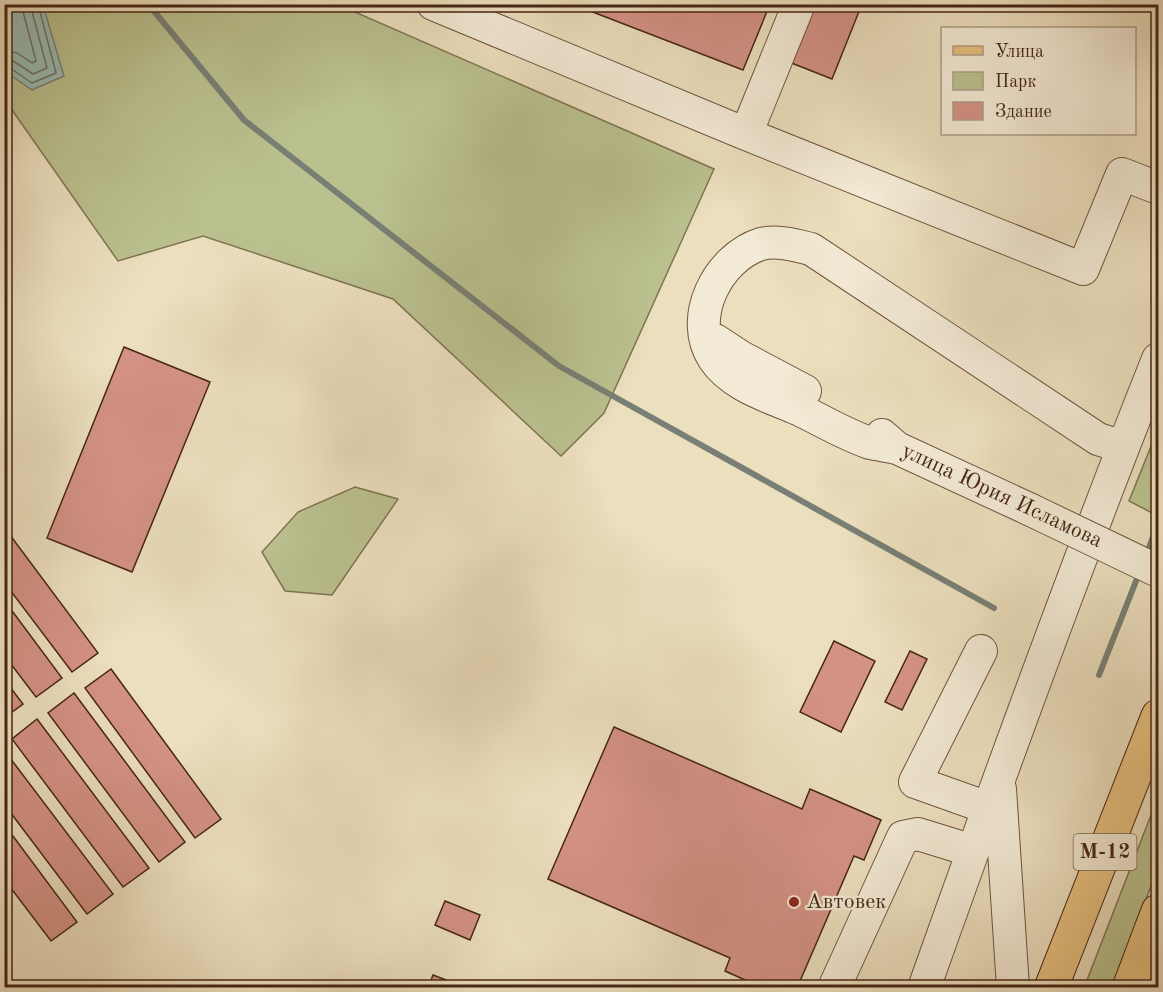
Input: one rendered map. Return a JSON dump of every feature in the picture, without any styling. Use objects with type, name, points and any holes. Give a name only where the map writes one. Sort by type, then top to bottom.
[{"type":"main road","name":"М-12","points":[[1052,987],[1158,716]]},
{"type":"main road","points":[[1129,987],[1158,911]]},
{"type":"street","points":[[433,4],[746,134],[1083,269],[1122,174],[1158,188]]},
{"type":"street","points":[[746,134],[799,4]]},
{"type":"street","points":[[897,448],[872,443],[850,435],[732,377],[724,370],[709,351],[705,338],[705,312],[720,273],[736,258],[762,244],[779,243],[811,249],[1098,439],[1123,447]]},
{"type":"street","name":"улица Юрия Исламова","points":[[705,312],[709,332],[723,346],[859,420],[897,448],[1158,571]]},
{"type":"street","points":[[924,987],[999,776],[1158,359]]},
{"type":"street","points":[[981,651],[915,782],[988,808]]},
{"type":"street","points":[[999,776],[1013,987]]},
{"type":"street","points":[[834,987],[903,837],[918,834],[973,851]]},
{"type":"green space","points":[[4,5],[339,5],[714,169],[604,413],[561,456],[393,299],[203,236],[118,261],[5,100]]},
{"type":"green space","points":[[1158,429],[1158,516],[1129,501]]},
{"type":"green space","points":[[355,487],[398,499],[332,595],[285,591],[262,552],[298,512]]},
{"type":"green space","points":[[1158,797],[1158,868],[1112,987],[1084,988]]},
{"type":"water","points":[[5,4],[43,5],[64,76],[32,90],[6,72]]},
{"type":"building","points":[[572,4],[770,4],[743,70]]},
{"type":"building","points":[[813,4],[862,4],[832,79],[789,62]]},
{"type":"building","points":[[124,347],[210,382],[132,572],[47,538]]},
{"type":"building","points":[[4,527],[98,653],[72,672],[4,582]]},
{"type":"building","points":[[4,600],[62,678],[36,697],[4,655]]},
{"type":"building","points":[[834,641],[875,661],[841,732],[800,712]]},
{"type":"building","points":[[910,651],[927,659],[902,710],[885,702]]},
{"type":"building","points":[[111,669],[221,819],[195,838],[85,688]]},
{"type":"building","points":[[4,679],[23,704],[4,718]]},
{"type":"building","points":[[74,693],[185,842],[159,862],[48,713]]},
{"type":"building","points":[[37,719],[149,868],[123,887],[12,739]]},
{"type":"building","points":[[614,727],[802,809],[810,789],[881,820],[864,860],[854,856],[797,988],[763,988],[725,971],[730,958],[548,879]]},
{"type":"building","points":[[4,750],[113,894],[87,914],[4,804]]},
{"type":"building","points":[[4,824],[77,922],[51,941],[4,879]]},
{"type":"building","points":[[445,901],[480,915],[470,940],[435,925]]},
{"type":"building","points":[[433,975],[467,988],[428,988]]},
{"type":"waterway","points":[[148,4],[244,120],[559,366],[994,608]]},
{"type":"waterway","points":[[1146,556],[1158,523]]},
{"type":"waterway","points":[[1099,675],[1140,571]]},
{"type":"place","name":"Автовек","points":[[794,902]]}]
